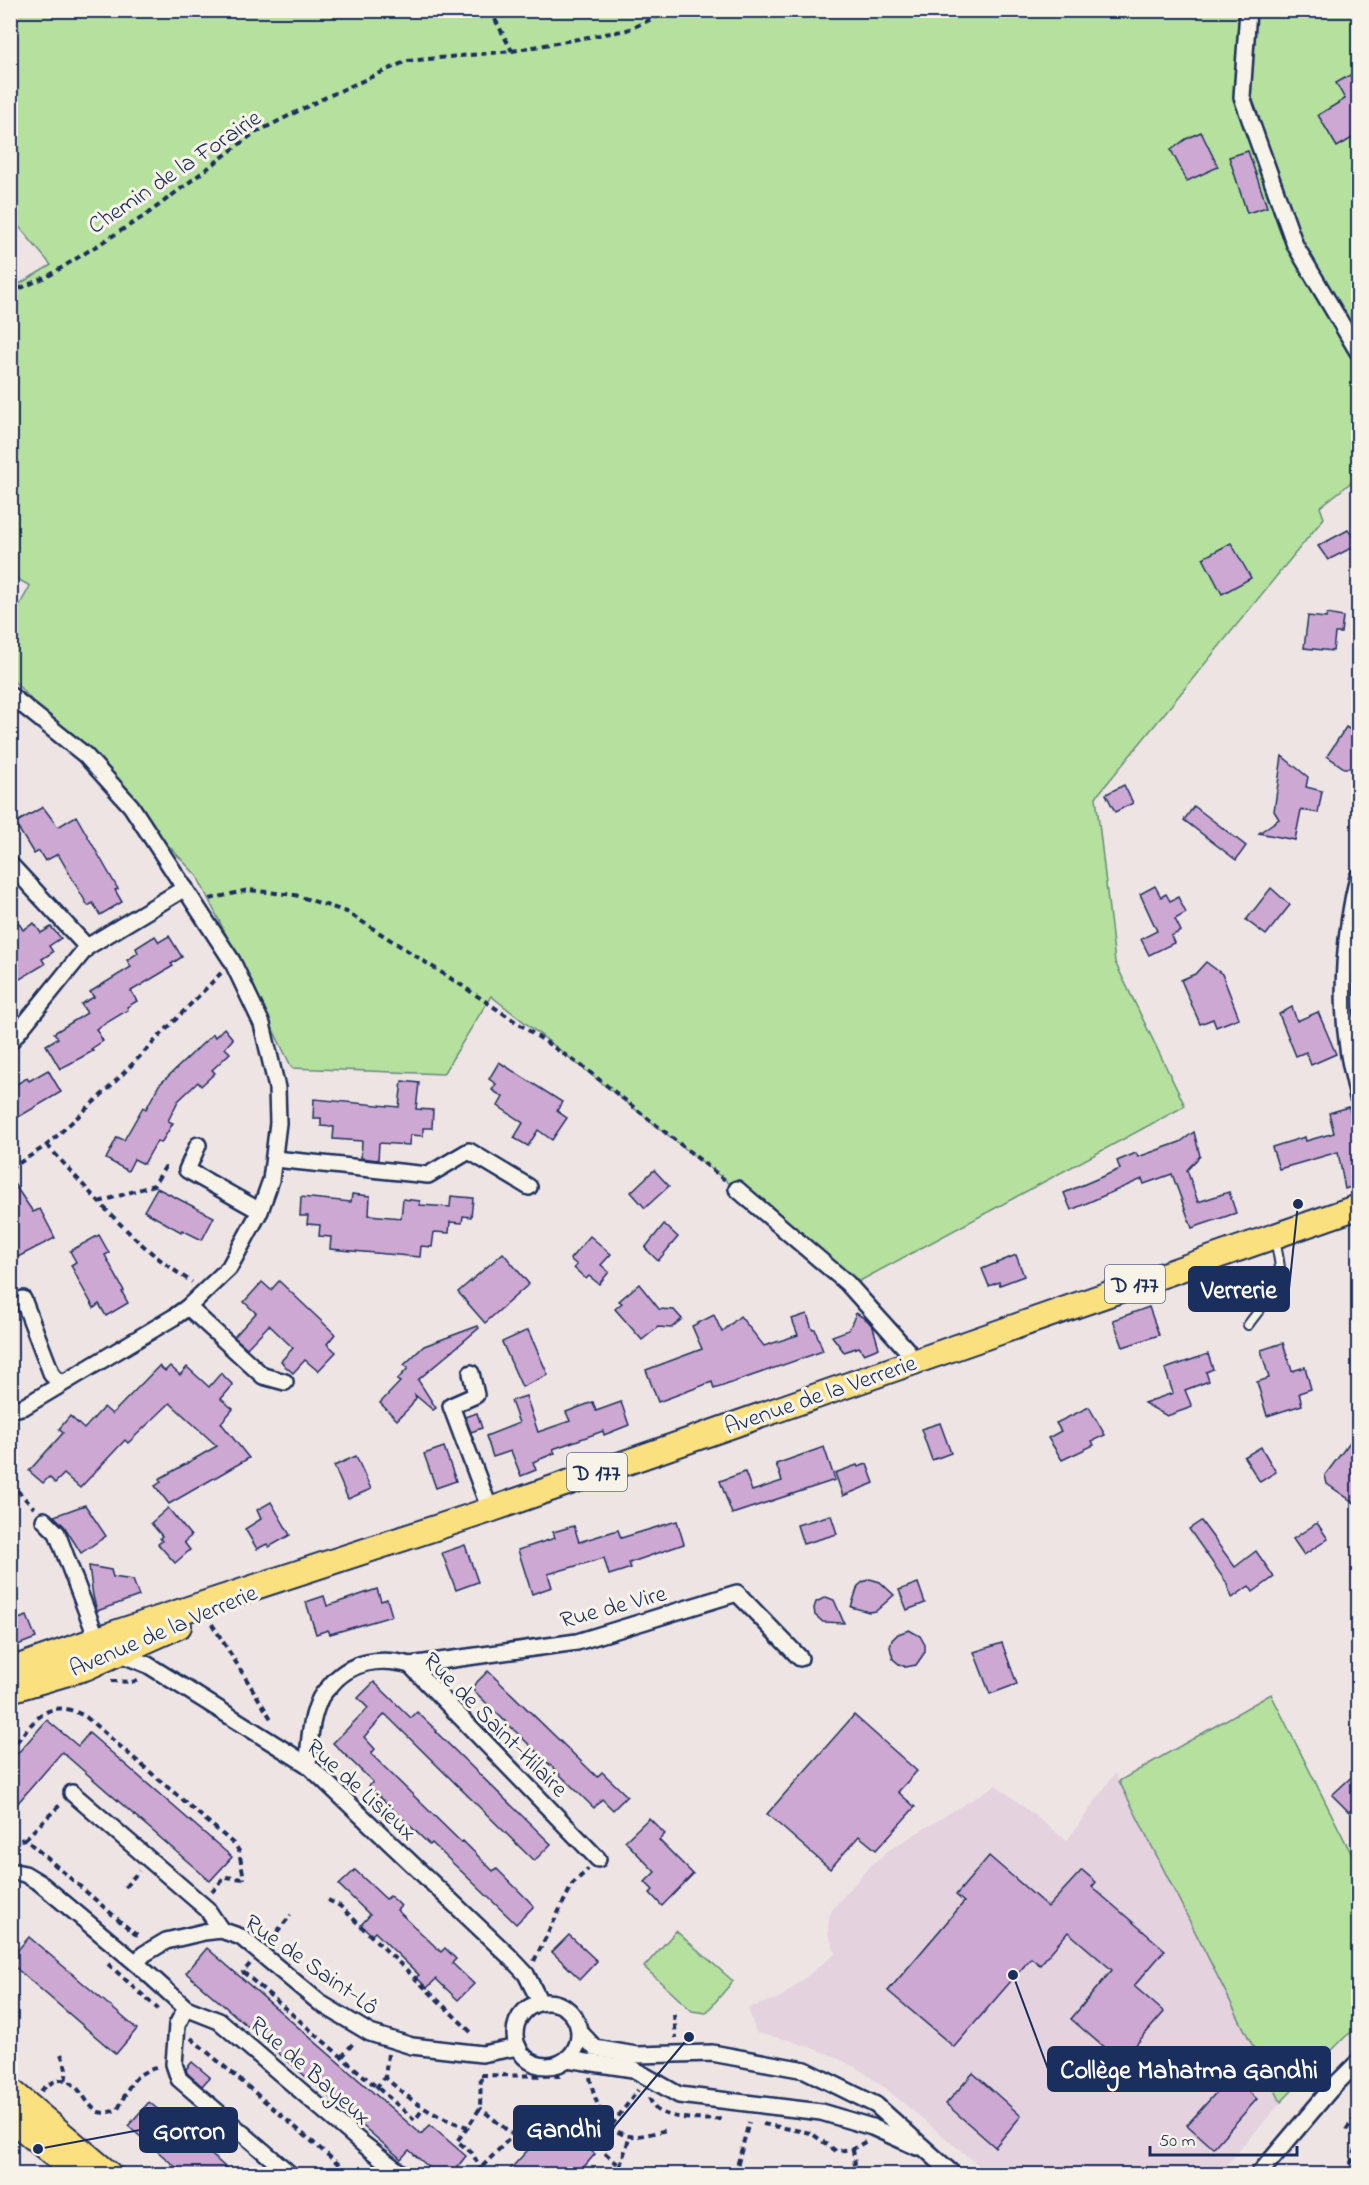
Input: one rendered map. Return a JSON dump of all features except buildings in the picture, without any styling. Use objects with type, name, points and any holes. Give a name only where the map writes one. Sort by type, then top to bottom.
[{"type":"main road","name":"Avenue de la Verrerie","points":[[10,1670],[97,1639],[490,1510],[1275,1235],[1359,1208]]},
{"type":"main road","name":"Avenue de la Verrerie","points":[[10,1690],[85,1668],[281,1579]]},
{"type":"main road","points":[[10,2090],[109,2175]]},
{"type":"main road","points":[[10,2118],[77,2175]]},
{"type":"street","points":[[1248,10],[1242,97],[1295,245],[1359,352]]},
{"type":"street","points":[[10,695],[85,755],[131,806],[195,902],[231,961],[261,1023],[277,1088],[278,1122],[271,1180],[260,1211],[229,1268],[189,1307],[25,1406],[10,1410]]},
{"type":"street","points":[[10,864],[87,947]]},
{"type":"street","points":[[1359,877],[1352,903],[1344,984],[1348,1047],[1359,1098]]},
{"type":"street","points":[[10,1042],[87,947],[185,888]]},
{"type":"street","points":[[198,1145],[187,1170],[260,1211]]},
{"type":"street","points":[[275,1159],[428,1175],[469,1151],[529,1187]]},
{"type":"street","points":[[737,1190],[847,1283],[907,1350],[912,1362]]},
{"type":"street","points":[[23,1299],[52,1375],[60,1384]]},
{"type":"street","points":[[189,1307],[263,1376],[285,1382]]},
{"type":"street","points":[[471,1373],[476,1395],[451,1406],[490,1510]]},
{"type":"street","name":"Avenue de la Verrerie","points":[[44,1520],[57,1533],[97,1639]]},
{"type":"street","name":"Rue de Vire","points":[[410,1665],[577,1642],[737,1593],[800,1658]]},
{"type":"street","name":"Rue de Lisieux","points":[[118,1653],[148,1665],[308,1765],[526,1974],[540,2002]]},
{"type":"street","name":"Rue de Saint-Hilaire","points":[[308,1765],[310,1732],[319,1699],[340,1673],[363,1663],[392,1660],[410,1665],[598,1859]]},
{"type":"street","name":"Rue de Saint-Lô","points":[[72,1793],[202,1904],[221,1930]]},
{"type":"street","points":[[10,1871],[25,1874],[40,1883],[136,1963]]},
{"type":"street","name":"Rue de Saint-Lô","points":[[136,1963],[144,1954],[166,1941],[221,1930],[242,1937],[320,2003],[370,2033],[412,2046],[482,2054],[518,2047]]},
{"type":"street","name":"Rue de Bayeux","points":[[136,1963],[186,2008],[219,2021],[402,2175]]},
{"type":"street","points":[[580,2032],[574,2052],[567,2059],[549,2066],[531,2061],[518,2047],[515,2036],[516,2025],[522,2014],[530,2007],[540,2002],[554,2002],[567,2008],[576,2019],[580,2032],[595,2049],[636,2055],[712,2053],[805,2070],[876,2105],[953,2175]]},
{"type":"street","points":[[186,2008],[177,2025],[174,2064],[179,2079],[290,2175]]},
{"type":"street","points":[[567,2059],[633,2069],[680,2095],[821,2112],[872,2127],[928,2151]]},
{"type":"street","points":[[1259,2175],[1330,2090],[1359,2062]]},
{"type":"street","points":[[838,2117],[849,2100],[850,2092]]},
{"type":"lane","points":[[1248,1325],[1273,1291],[1278,1279],[1280,1270],[1275,1235]]},
{"type":"path","points":[[490,10],[512,51]]},
{"type":"path","name":"Chemin de la Forairie","points":[[10,293],[50,275],[146,215],[253,134],[322,99],[407,61],[512,51],[627,30],[672,10]]},
{"type":"path","points":[[195,902],[248,890],[295,895],[347,912],[461,985],[586,1070],[737,1190]]},
{"type":"path","points":[[10,1169],[47,1145],[110,1088],[231,961]]},
{"type":"path","points":[[47,1145],[99,1202],[149,1250],[189,1281],[207,1290]]},
{"type":"path","points":[[99,1202],[154,1185],[165,1167],[187,1170]]},
{"type":"path","points":[[10,1483],[44,1520]]},
{"type":"path","points":[[205,1614],[241,1668],[278,1731],[284,1750]]},
{"type":"path","points":[[10,1749],[41,1714],[50,1709],[62,1707],[75,1710],[86,1717],[235,1845],[239,1851],[244,1879],[225,1877],[202,1904]]},
{"type":"path","points":[[10,1842],[25,1839],[72,1793]]},
{"type":"path","points":[[25,1839],[135,1934],[148,1934]]},
{"type":"path","points":[[526,1974],[545,1942],[572,1885],[598,1859]]},
{"type":"path","points":[[291,1916],[243,1972],[415,2120],[423,2109]]},
{"type":"path","points":[[674,2014],[677,2054]]},
{"type":"path","points":[[61,2054],[66,2065],[65,2081]]},
{"type":"path","points":[[46,2086],[65,2081],[77,2087],[92,2107],[99,2112],[111,2112],[118,2109],[131,2082],[147,2070]]},
{"type":"path","points":[[589,2076],[594,2097],[602,2115],[616,2130],[630,2136],[668,2130]]},
{"type":"path","points":[[376,2088],[386,2077]]},
{"type":"path","points":[[612,2125],[641,2087]]},
{"type":"path","points":[[475,2175],[513,2135],[480,2108]]},
{"type":"path","points":[[1346,2130],[1359,2114]]},
{"type":"path","points":[[735,2175],[749,2122]]},
{"type":"path","points":[[468,2127],[457,2141],[472,2153],[481,2169]]},
{"type":"path","points":[[613,2175],[620,2166],[630,2136]]},
{"type":"path","points":[[1347,2175],[1359,2145]]},
{"type":"path","points":[[853,2149],[856,2175]]},
{"type":"path","points":[[604,2153],[629,2175]]},
{"type":"shaded area","points":[[1115,1773],[1281,2102],[1219,2174],[989,2174],[884,2087],[857,2068],[831,2055],[789,2040],[756,2033],[748,2008],[780,1998],[836,1953],[828,1934],[829,1917],[832,1910],[869,1867],[889,1850],[996,1785],[1067,1841]]},
{"type":"green space","points":[[11,11],[1358,11],[1358,477],[1320,507],[1324,518],[1096,797],[1115,962],[1185,1106],[856,1283],[491,996],[443,1074],[292,1068],[197,876],[11,678],[11,621],[30,586],[11,575],[11,289],[51,265],[11,217]]},
{"type":"green space","points":[[1271,1694],[1358,1867],[1358,2027],[1345,2037],[1281,2102],[1119,1781]]},
{"type":"green space","points":[[676,1931],[733,1981],[706,2013],[692,2011],[644,1967]]},
{"type":"place","name":"Verrerie","points":[[1298,1204]]},
{"type":"place","name":"Collège Mahatma Gandhi","points":[[1013,1975]]},
{"type":"place","name":"Gandhi","points":[[689,2037]]},
{"type":"place","name":"Gorron","points":[[38,2149]]}]
